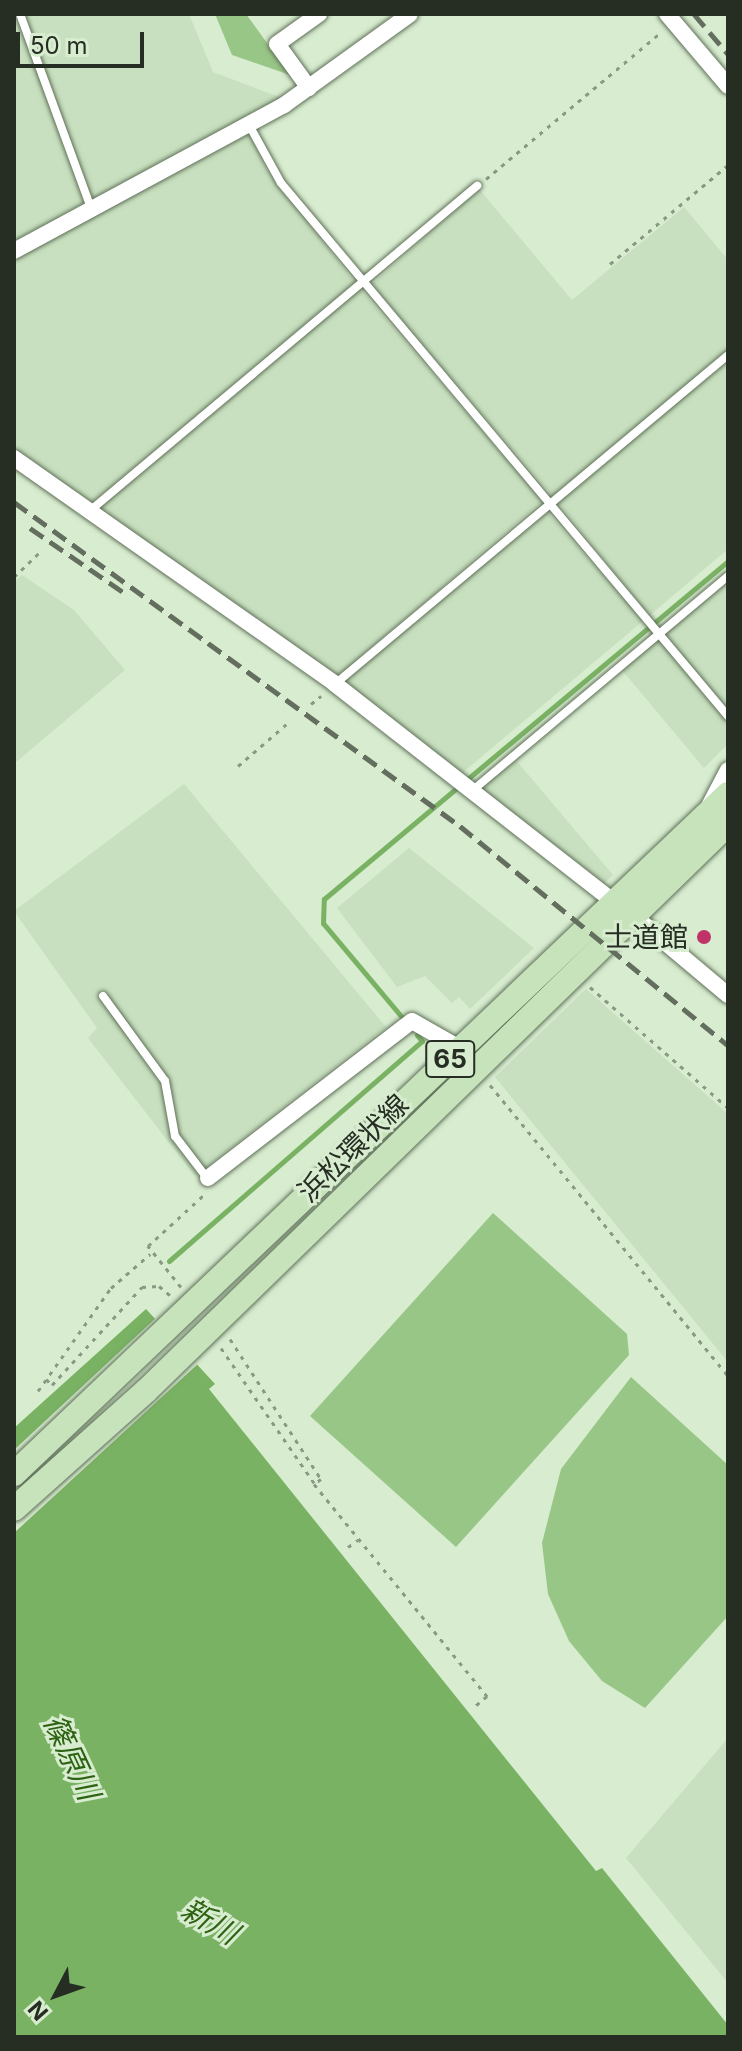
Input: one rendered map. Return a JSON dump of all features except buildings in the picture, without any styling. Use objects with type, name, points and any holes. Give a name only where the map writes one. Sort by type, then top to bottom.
[{"type":"main road","name":"浜松環状線","points":[[14,1509],[211,1339],[495,1052],[635,917],[717,820],[728,794]]},
{"type":"main road","name":"浜松環状線","points":[[14,1474],[180,1308],[468,1041],[613,901],[717,820]]},
{"type":"main road","points":[[468,1041],[495,1052]]},
{"type":"main road","points":[[180,1308],[211,1339]]},
{"type":"street","points":[[309,88],[277,44],[319,14]]},
{"type":"street","points":[[14,251],[309,88],[410,14]]},
{"type":"street","points":[[670,18],[728,86]]},
{"type":"street","points":[[14,458],[92,509],[335,684],[613,901]]},
{"type":"street","points":[[717,820],[728,770]]},
{"type":"street","points":[[635,917],[728,995]]},
{"type":"street","points":[[208,1178],[412,1021],[468,1041]]},
{"type":"lane","points":[[20,14],[91,208]]},
{"type":"lane","points":[[248,122],[272,171],[728,716]]},
{"type":"lane","points":[[92,509],[477,186]]},
{"type":"lane","points":[[335,684],[728,355]]},
{"type":"lane","points":[[467,785],[728,576]]},
{"type":"lane","points":[[103,996],[165,1081],[175,1136],[208,1178]]},
{"type":"path","points":[[477,186],[670,18]]},
{"type":"path","points":[[610,264],[728,165]]},
{"type":"path","points":[[14,577],[43,549]]},
{"type":"path","points":[[238,766],[289,722]]},
{"type":"path","points":[[576,975],[728,1108]]},
{"type":"path","points":[[477,1070],[728,1376]]},
{"type":"path","points":[[180,1308],[150,1254],[151,1241],[207,1192],[208,1178]]},
{"type":"path","points":[[38,1391],[111,1288],[150,1254]]},
{"type":"path","points":[[46,1379],[52,1385],[142,1287],[159,1286],[180,1308]]},
{"type":"path","points":[[211,1339],[321,1479],[314,1484]]},
{"type":"path","points":[[211,1339],[314,1484],[487,1696],[475,1706]]},
{"type":"path","points":[[348,1547],[359,1539]]},
{"type":"shaded area","points":[[14,14],[189,14],[213,72],[284,99],[14,245]]},
{"type":"shaded area","points":[[215,14],[246,14],[290,75],[232,55]]},
{"type":"shaded area","points":[[247,129],[269,173],[355,283],[92,503],[14,452],[14,257]]},
{"type":"shaded area","points":[[479,189],[572,300],[684,207],[728,260],[728,350],[553,496],[371,285]]},
{"type":"shaded area","points":[[360,289],[542,501],[336,678],[99,508]]},
{"type":"shaded area","points":[[728,360],[728,549],[649,616],[558,502]]},
{"type":"shaded area","points":[[547,512],[643,621],[461,774],[342,683]]},
{"type":"shaded area","points":[[22,575],[74,610],[125,670],[15,763],[14,582]]},
{"type":"shaded area","points":[[728,581],[728,710],[664,634]]},
{"type":"shaded area","points":[[658,639],[728,723],[728,744],[704,768],[622,670]]},
{"type":"shaded area","points":[[515,759],[613,875],[602,885],[480,789]]},
{"type":"shaded area","points":[[184,784],[386,1027],[195,1176],[88,1038],[97,1028],[14,911]]},
{"type":"shaded area","points":[[409,848],[534,948],[470,1009],[459,997],[452,1003],[425,976],[397,987],[337,908]]},
{"type":"shaded area","points":[[586,989],[728,1114],[728,1362],[495,1077]]},
{"type":"shaded area","points":[[493,1213],[627,1334],[629,1355],[456,1547],[310,1416]]},
{"type":"shaded area","points":[[631,1377],[728,1465],[728,1616],[645,1708],[602,1681],[569,1641],[548,1594],[542,1543],[561,1469]]},
{"type":"shaded area","points":[[728,1738],[728,1983],[626,1858]]},
{"type":"water","points":[[146,1309],[215,1384],[209,1389],[596,1871],[602,1868],[728,2025],[728,2037],[14,2037],[14,1428]]},
{"type":"pier","points":[[158,1316],[200,1362],[14,1533],[14,1450]]},
{"type":"waterway","points":[[401,1016],[323,923],[324,899],[728,561]]},
{"type":"waterway","points":[[169,1261],[422,1041],[417,1035]]},
{"type":"railway","points":[[694,14],[728,54]]},
{"type":"railway","points":[[14,502],[460,826],[728,1045]]},
{"type":"railway","points":[[30,528],[126,594]]},
{"type":"place","name":"士道館","points":[[704,937]]},
{"type":"water label","name":"篠原川","points":[[72,1757]]},
{"type":"water label","name":"新川","points":[[210,1921]]}]
